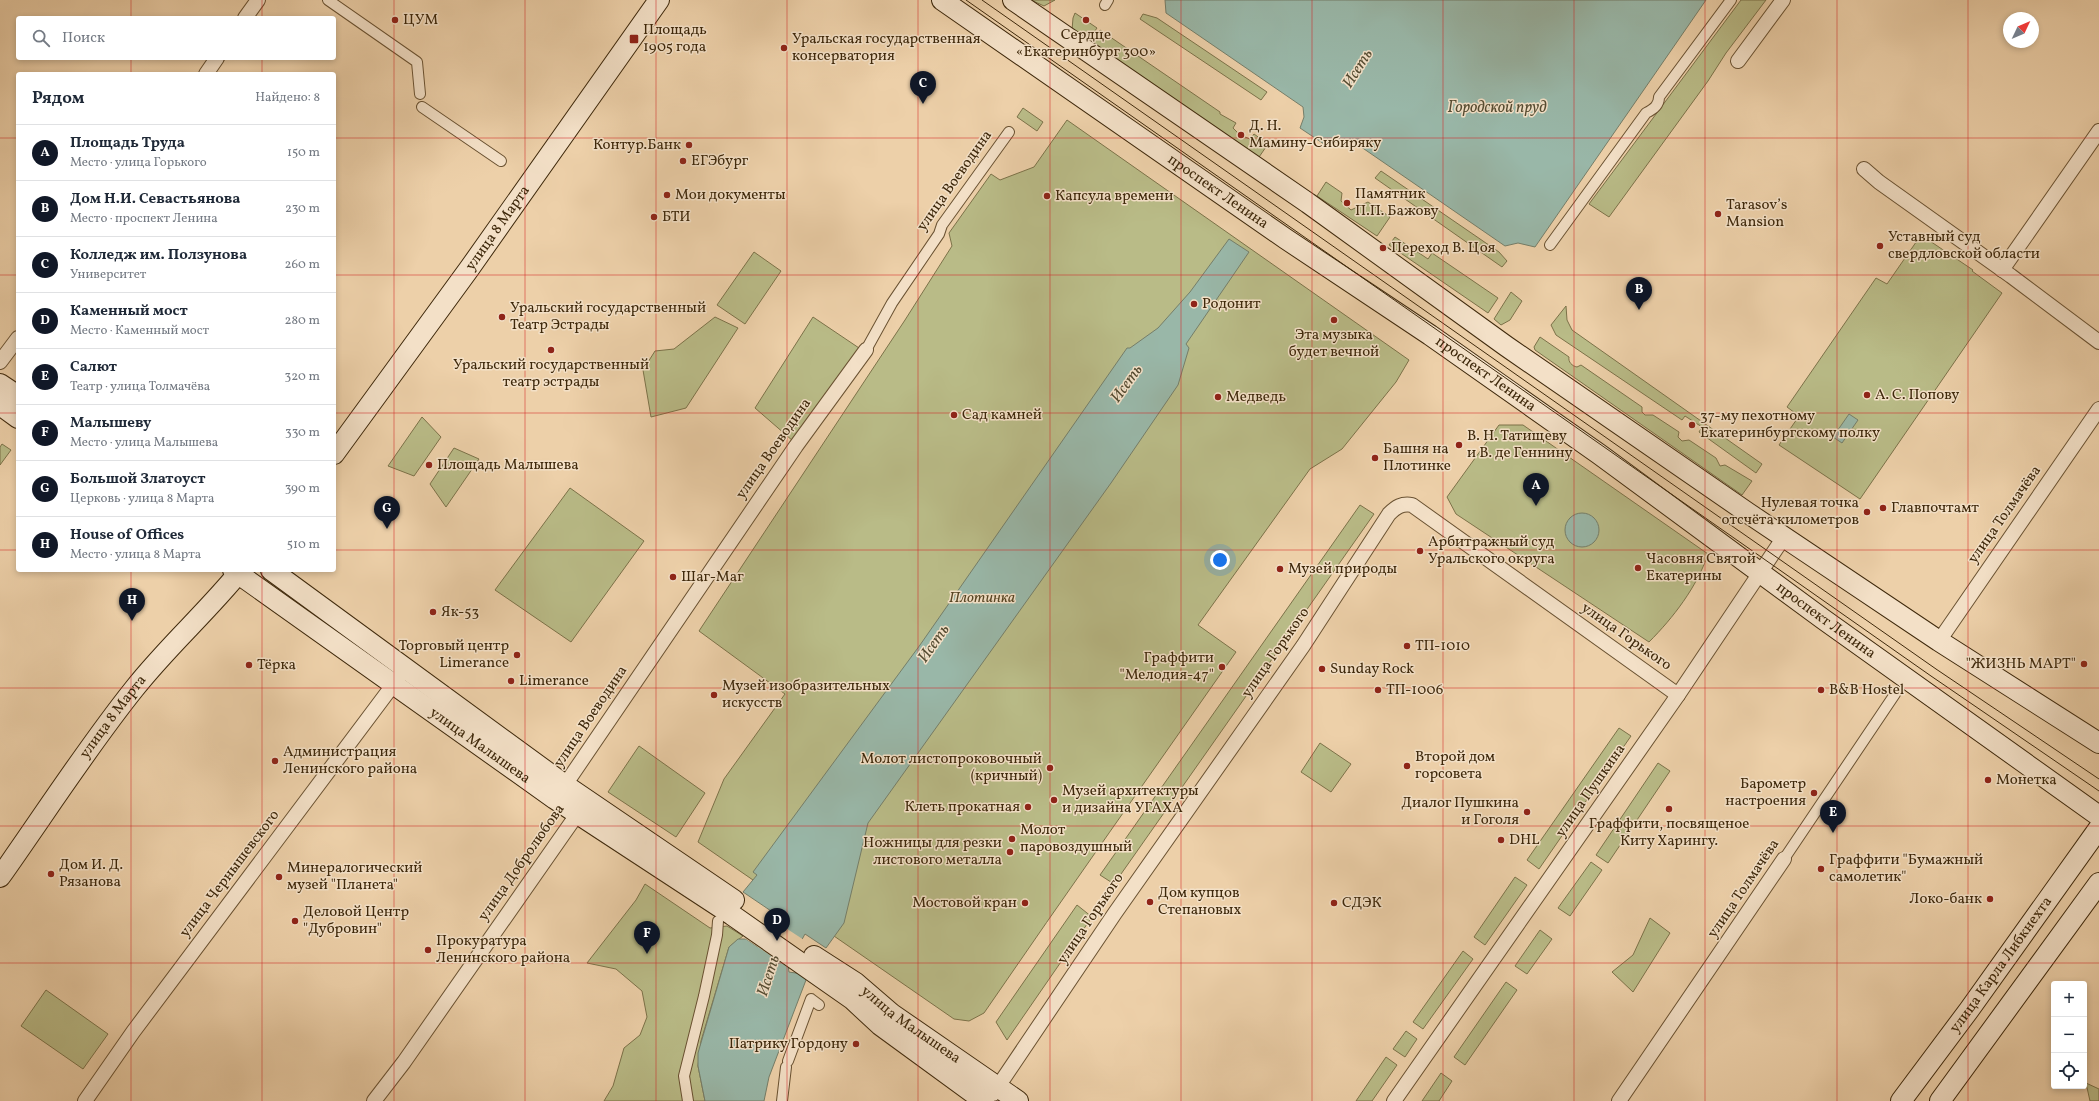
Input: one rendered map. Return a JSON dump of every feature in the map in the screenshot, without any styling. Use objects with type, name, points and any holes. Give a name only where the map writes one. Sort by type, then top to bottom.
[{"type":"main road","name":"улица 8 Марта","points":[[336,451],[469,269],[659,0]]},
{"type":"main road","name":"проспект Ленина","points":[[942,0],[1286,239],[1436,340],[1600,454],[1818,615],[2099,816]]},
{"type":"main road","points":[[1013,0],[1308,203],[1506,346],[1784,537],[1939,641],[2099,743]]},
{"type":"main road","points":[[0,384],[16,395]]},
{"type":"main road","points":[[0,405],[16,417]]},
{"type":"main road","name":"улица 8 Марта","points":[[0,877],[134,689],[171,644],[214,603],[236,572]]},
{"type":"main road","name":"улица Малышева","points":[[239,572],[565,785],[582,807]]},
{"type":"main road","name":"улица Малышева","points":[[274,572],[400,676],[730,913],[821,969],[880,1025],[990,1096]]},
{"type":"main road","name":"улица Карла Либкнехта","points":[[1901,1101],[1969,1010],[2099,828]]},
{"type":"main road","name":"улица Карла Либкнехта","points":[[1940,1101],[2099,883]]},
{"type":"main road","points":[[990,1096],[1018,1101]]},
{"type":"street","points":[[246,16],[258,0]]},
{"type":"street","points":[[328,0],[416,62],[420,94]]},
{"type":"street","points":[[1550,245],[1646,113],[1653,110],[1659,102],[1659,97],[1731,0]]},
{"type":"street","points":[[1738,62],[1783,0]]},
{"type":"street","points":[[207,72],[216,60]]},
{"type":"street","points":[[422,107],[500,161]]},
{"type":"street","points":[[2002,270],[2099,131]]},
{"type":"street","name":"улица Воеводина","points":[[565,785],[796,446],[866,350],[892,303],[938,234],[942,225],[1009,132]]},
{"type":"street","points":[[1864,169],[1879,182],[2099,342]]},
{"type":"street","points":[[0,362],[16,341]]},
{"type":"street","name":"улица Толмачёва","points":[[1939,641],[2099,409]]},
{"type":"street","name":"улица Горького","points":[[990,1096],[1115,913],[1303,646],[1389,514],[1400,505],[1406,503],[1412,505],[1678,695]]},
{"type":"street","name":"улица Пушкина","points":[[1394,1101],[1678,695],[1784,537]]},
{"type":"street","name":"улица Чернышевского","points":[[85,1101],[133,1032],[400,676]]},
{"type":"street","name":"улица Толмачёва","points":[[1619,1101],[1895,694]]},
{"type":"street","name":"улица Добролюбова","points":[[374,1101],[404,1062],[582,807]]},
{"type":"street","points":[[688,1101],[684,1076],[704,996],[717,935],[730,913]]},
{"type":"street","points":[[782,1101],[787,1064],[811,999],[819,1005]]},
{"type":"green space","points":[[1031,0],[1055,0],[1044,6]]},
{"type":"green space","points":[[1741,0],[1766,0],[1726,53],[1708,81],[1609,217],[1589,204]]},
{"type":"green space","points":[[1075,13],[1097,28],[1087,42],[1072,30]]},
{"type":"green space","points":[[1143,14],[1157,18],[1267,92],[1261,100],[1140,19]]},
{"type":"green space","points":[[1100,30],[1220,112],[1220,114],[1236,123],[1233,128],[1240,135],[1250,139],[1254,134],[1268,144],[1257,160],[1090,45]]},
{"type":"green space","points":[[1023,108],[1043,122],[1037,131],[1017,117]]},
{"type":"green space","name":"Плотинка","points":[[1067,120],[1409,360],[1396,382],[1342,449],[1310,469],[1198,625],[1236,652],[984,1013],[969,1021],[954,1019],[698,842],[724,779],[785,694],[699,631],[905,320],[952,246],[949,233],[991,174],[1000,180],[1034,167]]},
{"type":"green space","points":[[1381,171],[1499,252],[1507,261],[1502,267],[1375,178]]},
{"type":"green space","points":[[1326,182],[1342,193],[1341,201],[1351,210],[1368,202],[1390,217],[1377,236],[1317,196]]},
{"type":"green space","points":[[1921,235],[1973,270],[1972,271],[2002,293],[1860,499],[1779,445],[1799,416],[1787,407],[1876,278],[1887,284]]},
{"type":"green space","points":[[1395,237],[1428,259],[1432,253],[1498,298],[1488,313],[1389,245]]},
{"type":"green space","points":[[754,252],[781,271],[745,324],[717,305]]},
{"type":"green space","points":[[1511,292],[1522,301],[1510,320],[1501,325],[1494,319]]},
{"type":"green space","points":[[1566,306],[1567,320],[1572,330],[1762,464],[1756,473],[1699,432],[1702,427],[1685,416],[1682,420],[1556,335],[1551,325]]},
{"type":"green space","points":[[715,317],[738,328],[686,408],[651,417],[643,370],[655,351],[674,349]]},
{"type":"green space","points":[[813,317],[862,350],[793,441],[755,408]]},
{"type":"green space","points":[[1540,337],[1569,357],[1569,361],[1572,365],[1577,367],[1581,365],[1642,407],[1642,412],[1645,415],[1653,415],[1679,432],[1678,437],[1682,441],[1689,440],[1716,458],[1720,466],[1725,465],[1752,481],[1742,495],[1535,350],[1534,347]]},
{"type":"green space","points":[[422,417],[441,437],[414,476],[388,466]]},
{"type":"green space","points":[[1499,425],[1523,425],[1708,554],[1698,578],[1691,590],[1667,623],[1649,642],[1456,514],[1447,497]]},
{"type":"green space","points":[[2,444],[11,450],[0,465],[0,447]]},
{"type":"green space","points":[[454,448],[479,459],[446,507],[430,484]]},
{"type":"green space","points":[[570,488],[644,541],[571,642],[495,590]]},
{"type":"green space","points":[[1360,505],[1374,514],[1114,884],[1100,875]]},
{"type":"green space","points":[[1619,728],[1631,736],[1539,869],[1527,860]]},
{"type":"green space","points":[[1320,743],[1351,764],[1331,792],[1301,772]]},
{"type":"green space","points":[[639,746],[705,793],[676,837],[608,792]]},
{"type":"green space","points":[[1658,763],[1670,771],[1608,863],[1596,855]]},
{"type":"green space","points":[[1591,862],[1602,870],[1570,916],[1558,908]]},
{"type":"green space","points":[[1515,877],[1527,885],[1485,945],[1474,937]]},
{"type":"green space","points":[[645,884],[710,928],[727,926],[743,936],[729,947],[701,1041],[698,1066],[705,1101],[604,1101],[613,1086],[624,1048],[640,1035],[647,1017],[642,991],[616,969],[587,963],[636,900]]},
{"type":"green space","points":[[1077,905],[1092,917],[1007,1040],[996,1022]]},
{"type":"green space","points":[[1650,918],[1670,933],[1633,992],[1612,972],[1633,955]]},
{"type":"green space","points":[[1540,930],[1552,939],[1527,974],[1515,966]]},
{"type":"green space","points":[[1463,951],[1473,959],[1423,1029],[1413,1022]]},
{"type":"green space","points":[[1506,982],[1517,990],[1465,1065],[1454,1057]]},
{"type":"green space","points":[[46,990],[108,1034],[83,1069],[21,1026]]},
{"type":"green space","points":[[1406,1031],[1417,1039],[1405,1057],[1393,1049]]},
{"type":"green space","points":[[1386,1057],[1397,1065],[1372,1101],[1356,1101]]},
{"type":"green space","points":[[1441,1073],[1452,1081],[1439,1101],[1422,1101]]},
{"type":"green space","points":[[2087,1083],[2099,1089],[2099,1101],[2090,1101]]},
{"type":"water","name":"Городской пруд","points":[[1165,0],[1706,0],[1535,247],[1518,243],[1505,246],[1351,140],[1343,139],[1327,146],[1300,128],[1304,117],[1303,107],[1166,13]]},
{"type":"water","name":"Исеть","points":[[1229,239],[1249,252],[1186,344],[1189,348],[1178,385],[1111,483],[868,823],[844,923],[826,948],[805,934],[788,965],[789,972],[802,974],[806,980],[769,1077],[764,1101],[705,1101],[698,1066],[698,1053],[729,947],[738,939],[746,939],[758,947],[777,915],[743,892],[757,875],[753,872],[920,645],[1127,348],[1130,348],[1158,328],[1190,292]]},
{"type":"water","points":[[1849,414],[1858,420],[1842,443],[1833,437]]},
{"type":"water","points":[[1579,513],[1585,513],[1589,514],[1596,520],[1599,530],[1598,537],[1592,544],[1585,547],[1579,547],[1575,546],[1568,540],[1565,533],[1565,527],[1566,523],[1572,516]]},
{"type":"pier","points":[[772,919],[804,940],[790,965],[791,969],[743,937],[758,944]]},
{"type":"tram line","points":[[966,0],[1931,676],[2099,791]]},
{"type":"tram line","points":[[982,0],[1936,669],[2099,779]]},
{"type":"place","name":"ЦУМ","points":[[395,20]]},
{"type":"place","name":"Сердце «Екатеринбург 300»","points":[[1086,20]]},
{"type":"place","name":"Площадь 1905 года","points":[[634,39]]},
{"type":"place","name":"Уральская государственная консерватория","points":[[784,48]]},
{"type":"place","name":"Колледж им. Ползунова","points":[[923,104]]},
{"type":"place","name":"Д. Н. Мамину-Сибиряку","points":[[1241,135]]},
{"type":"place","name":"Контур.Банк","points":[[689,145]]},
{"type":"place","name":"ЕГЭбург","points":[[683,161]]},
{"type":"place","name":"Мои документы","points":[[667,195]]},
{"type":"place","name":"Капсула времени","points":[[1047,196]]},
{"type":"place","name":"Памятник П.П. Бажову","points":[[1347,203]]},
{"type":"place","name":"Tarasov’s Mansion","points":[[1718,214]]},
{"type":"place","name":"БТИ","points":[[654,217]]},
{"type":"place","name":"Уставный суд свердловской области","points":[[1880,246]]},
{"type":"place","name":"Переход В. Цоя","points":[[1383,248]]},
{"type":"place","name":"Родонит","points":[[1194,304]]},
{"type":"place","name":"Дом Н.И. Севастьянова","points":[[1639,310]]},
{"type":"place","name":"Уральский государственный Театр Эстрады","points":[[502,317]]},
{"type":"place","name":"Эта музыка будет вечной","points":[[1334,320]]},
{"type":"place","name":"Уральский государственный театр эстрады","points":[[551,350]]},
{"type":"place","name":"А. С. Попову","points":[[1867,395]]},
{"type":"place","name":"Медведь","points":[[1218,397]]},
{"type":"place","name":"Сад камней","points":[[954,415]]},
{"type":"place","name":"37-му пехотному Екатеринбургскому полку","points":[[1692,425]]},
{"type":"place","name":"В. Н. Татищеву и В. де Геннину","points":[[1459,445]]},
{"type":"place","name":"Башня на Плотинке","points":[[1375,458]]},
{"type":"place","name":"Площадь Малышева","points":[[429,465]]},
{"type":"place","name":"Площадь Труда","points":[[1536,506]]},
{"type":"place","name":"Главпочтамт","points":[[1883,508]]},
{"type":"place","name":"Нулевая точка отсчёта километров","points":[[1867,512]]},
{"type":"place","name":"Большой Златоуст","points":[[387,529]]},
{"type":"place","name":"Арбитражный суд Уральского округа","points":[[1420,551]]},
{"type":"place","name":"Часовня Святой Екатерины","points":[[1638,568]]},
{"type":"place","name":"Музей природы","points":[[1280,569]]},
{"type":"place","name":"Шаг-Маг","points":[[673,577]]},
{"type":"place","name":"Як-53","points":[[433,612]]},
{"type":"place","name":"House of Offices","points":[[132,621]]},
{"type":"place","name":"ТП-1010","points":[[1407,646]]},
{"type":"place","name":"Торговый центр Limerance","points":[[517,655]]},
{"type":"place","name":"\"ЖИЗНЬ МАРТ\"","points":[[2084,664]]},
{"type":"place","name":"Тёрка","points":[[249,665]]},
{"type":"place","name":"Граффити \"Мелодия-47\"","points":[[1222,667]]},
{"type":"place","name":"Sunday Rock","points":[[1322,669]]},
{"type":"place","name":"Limerance","points":[[511,681]]},
{"type":"place","name":"ТП-1006","points":[[1378,690]]},
{"type":"place","name":"B&B Hostel","points":[[1821,690]]},
{"type":"place","name":"Музей изобразительных искусств","points":[[714,695]]},
{"type":"place","name":"Администрация Ленинского района","points":[[275,761]]},
{"type":"place","name":"Второй дом горсовета","points":[[1407,766]]},
{"type":"place","name":"Молот листопроковочный (кричный)","points":[[1050,768]]},
{"type":"place","name":"Монетка","points":[[1988,780]]},
{"type":"place","name":"Барометр настроения","points":[[1814,793]]},
{"type":"place","name":"Музей архитектуры и дизайна УГАХА","points":[[1054,800]]},
{"type":"place","name":"Клеть прокатная","points":[[1028,807]]},
{"type":"place","name":"Граффити, посвященое Киту Харингу.","points":[[1669,809]]},
{"type":"place","name":"Диалог Пушкина и Гоголя","points":[[1527,812]]},
{"type":"place","name":"Салют","points":[[1833,833]]},
{"type":"place","name":"Молот паровоздушный","points":[[1012,839]]},
{"type":"place","name":"DHL","points":[[1501,840]]},
{"type":"place","name":"Ножницы для резки листового металла","points":[[1010,852]]},
{"type":"place","name":"Граффити \"Бумажный самолетик\"","points":[[1821,869]]},
{"type":"place","name":"Дом И. Д. Рязанова","points":[[51,874]]},
{"type":"place","name":"Минералогический музей \"Планета\"","points":[[279,877]]},
{"type":"place","name":"Локо-банк","points":[[1990,899]]},
{"type":"place","name":"Дом купцов Степановых","points":[[1150,902]]},
{"type":"place","name":"Мостовой кран","points":[[1025,903]]},
{"type":"place","name":"СДЭК","points":[[1334,903]]},
{"type":"place","name":"Деловой Центр \"Дубровин\"","points":[[295,921]]},
{"type":"place","name":"Каменный мост","points":[[777,941]]},
{"type":"place","name":"Прокуратура Ленинского района","points":[[428,950]]},
{"type":"place","name":"Малышеву","points":[[647,954]]},
{"type":"place","name":"Патрику Гордону","points":[[856,1044]]}]
